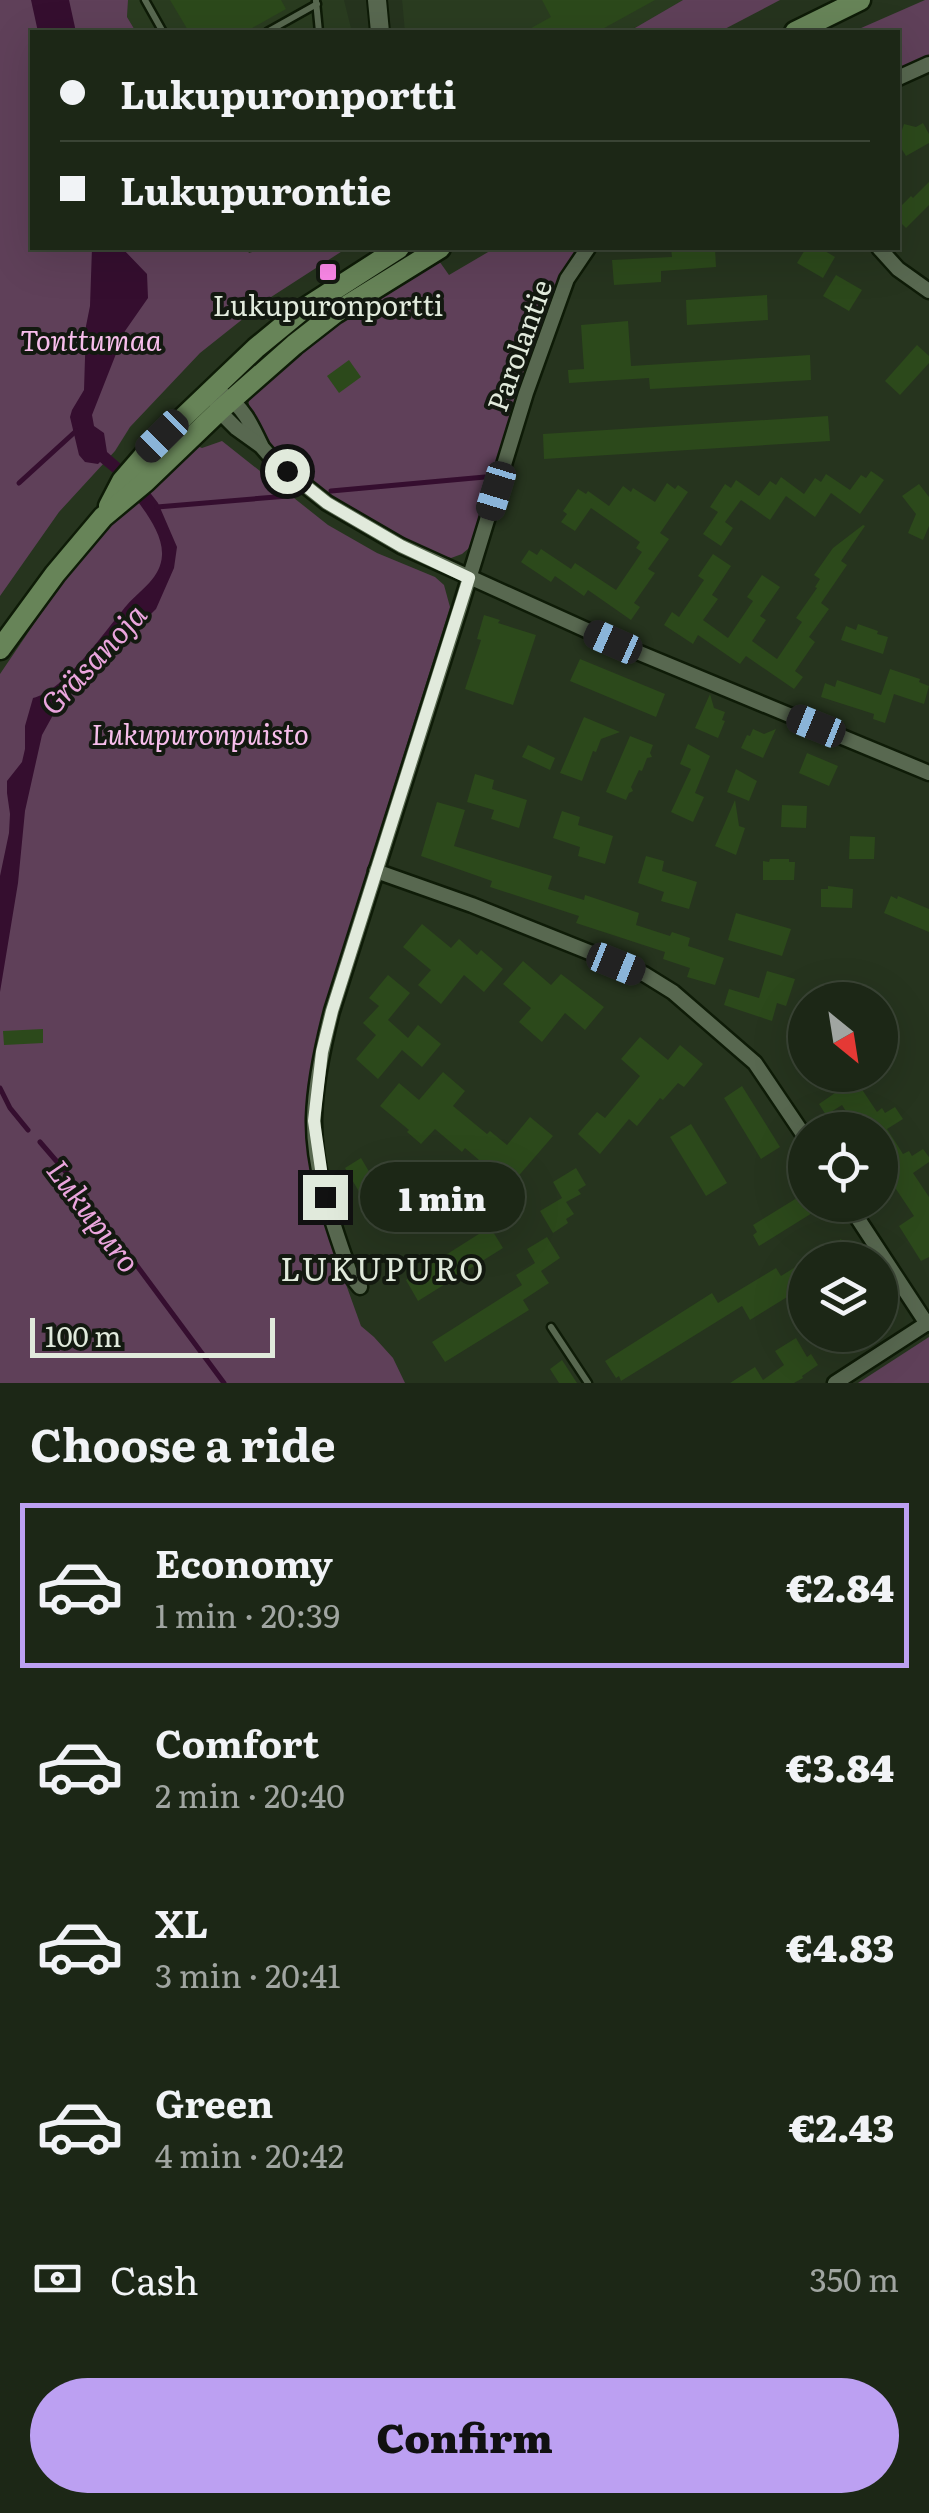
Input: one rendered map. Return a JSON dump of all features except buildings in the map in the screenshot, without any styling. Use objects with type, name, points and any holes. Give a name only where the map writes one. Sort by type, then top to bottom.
[{"type":"main road","points":[[377,0],[380,30]]},
{"type":"main road","points":[[799,30],[860,0]]},
{"type":"main road","points":[[104,517],[122,481],[212,388],[300,310],[396,250]]},
{"type":"main road","points":[[0,649],[55,574],[104,517],[226,405],[335,313],[437,250]]},
{"type":"street","points":[[900,77],[929,64]]},
{"type":"street","name":"Parolantie","points":[[360,1287],[352,1276],[325,1197],[314,1121],[322,1052],[526,392],[568,279],[587,250]]},
{"type":"street","points":[[881,250],[898,269],[929,292]]},
{"type":"street","points":[[212,388],[226,405],[236,428],[274,461],[327,503],[401,546],[613,642],[928,771]]},
{"type":"street","points":[[376,871],[644,974],[673,992],[755,1063],[788,1112]]},
{"type":"street","points":[[836,1383],[928,1323],[860,1222]]},
{"type":"lane","points":[[145,0],[162,30]]},
{"type":"lane","points":[[271,30],[316,2],[320,30]]},
{"type":"lane","points":[[552,1327],[588,1383]]},
{"type":"shaded area","points":[[128,0],[344,0],[352,30],[135,30],[127,17]]},
{"type":"shaded area","points":[[402,0],[683,0],[631,30],[405,30]]},
{"type":"green space","name":"Tonttumaa","points":[[0,0],[128,0],[127,17],[135,30],[30,30],[30,250],[344,250],[268,299],[200,353],[130,427],[115,451],[59,512],[0,596]]},
{"type":"green space","points":[[683,0],[780,0],[723,30],[631,30]]},
{"type":"green space","points":[[929,0],[929,55],[900,68],[900,30],[857,30]]},
{"type":"green space","points":[[492,250],[580,250],[558,283],[469,548],[451,558],[366,518],[301,474],[275,451],[257,427],[249,405],[252,390],[314,339],[437,258],[449,275]]},
{"type":"green space","name":"Lukupuronpuisto","points":[[222,441],[328,525],[377,553],[435,577],[444,585],[450,607],[327,999],[314,1052],[306,1123],[314,1178],[361,1326],[393,1358],[405,1383],[0,1383],[0,674],[67,575],[120,513],[190,443],[202,448]]},
{"type":"green space","points":[[929,1337],[929,1383],[858,1383]]},
{"type":"water","points":[[31,0],[69,0],[76,30],[38,30]]},
{"type":"water","points":[[92,250],[124,250],[147,274],[148,298],[125,331],[92,415],[94,426],[104,433],[107,452],[122,465],[117,476],[100,462],[85,462],[79,455],[70,417],[84,390]]},
{"type":"water","name":"Gräsanoja","points":[[148,490],[158,503],[177,547],[174,568],[156,609],[58,706],[42,735],[25,811],[0,992],[0,876],[10,814],[7,781],[22,762],[25,726],[33,698],[71,672],[158,570],[160,540],[136,499]]},
{"type":"waterway","points":[[19,483],[76,431]]},
{"type":"waterway","points":[[331,491],[485,477]]},
{"type":"waterway","points":[[157,507],[288,496]]},
{"type":"waterway","name":"Lukupuro","points":[[0,1088],[28,1130]]},
{"type":"waterway","name":"Lukupuro","points":[[40,1142],[224,1383]]},
{"type":"place","name":"Lukupuronportti","points":[[328,272]]},
{"type":"district","name":"LUKUPURO","points":[[383,1267]]},
{"type":"route","points":[[287,471],[327,503],[401,546],[469,578],[322,1052],[314,1121],[325,1197]]}]
